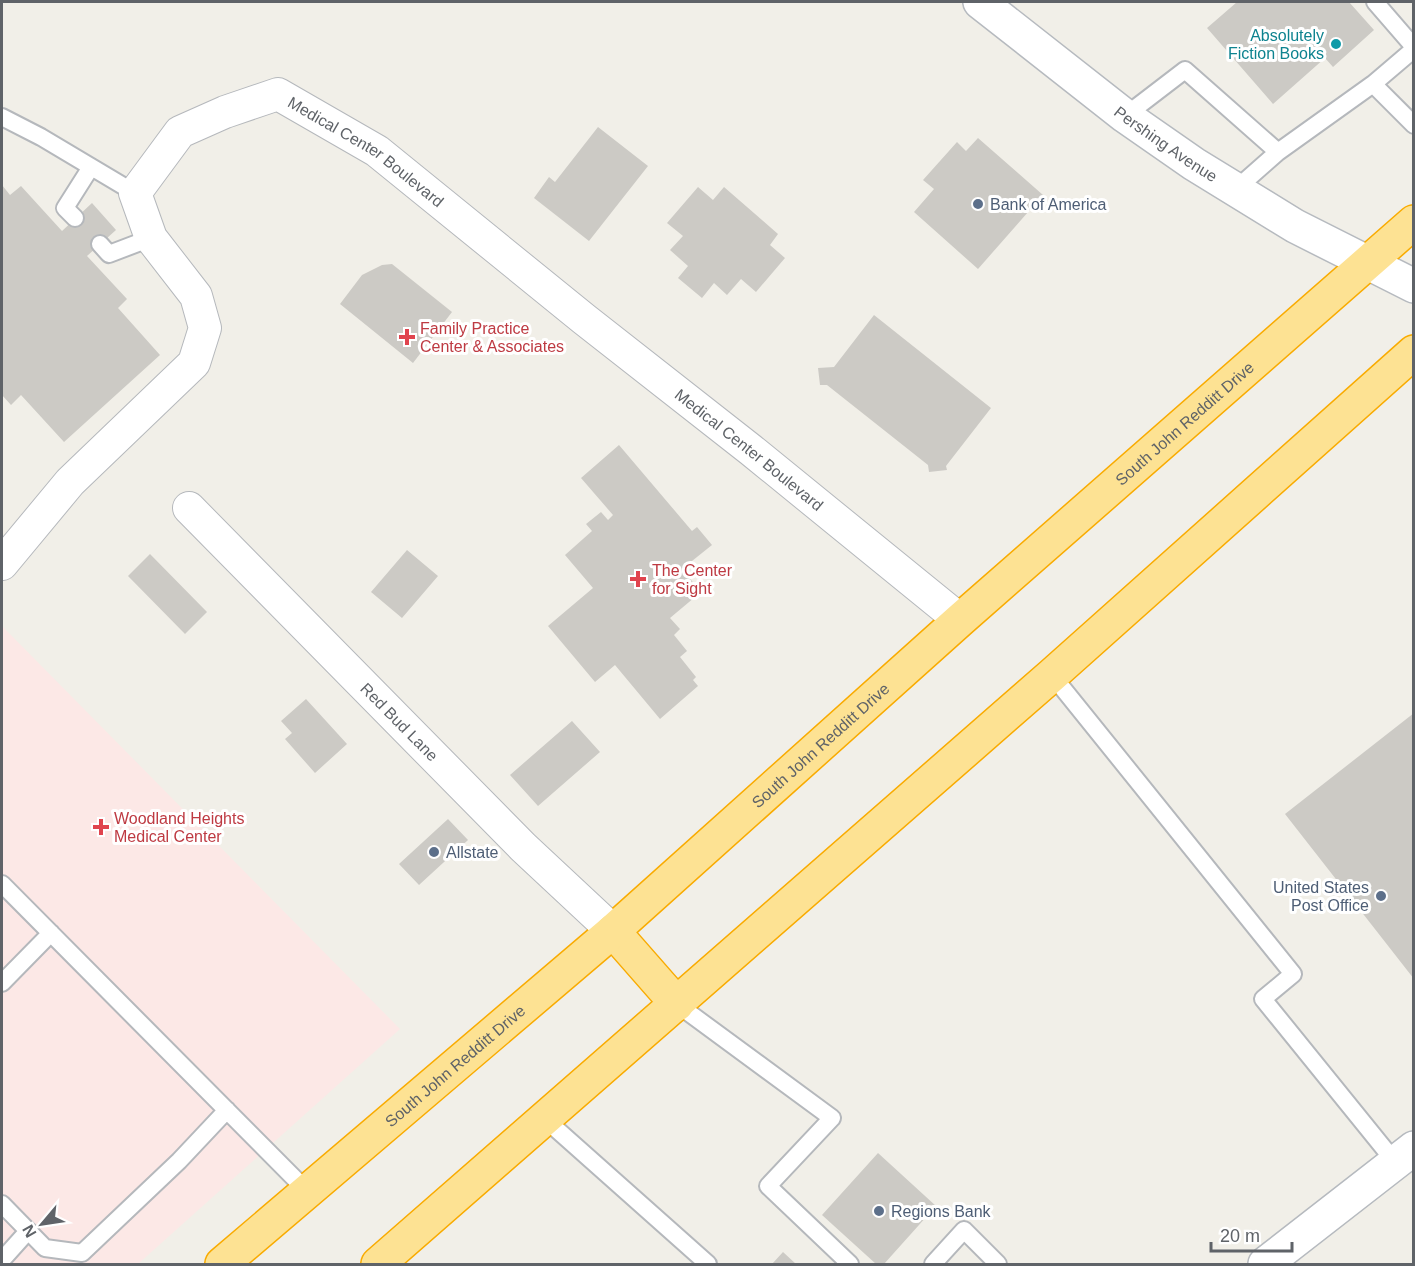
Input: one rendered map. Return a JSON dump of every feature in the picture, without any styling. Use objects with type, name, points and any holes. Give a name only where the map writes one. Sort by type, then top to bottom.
[{"type":"highway","name":"South John Redditt Drive","points":[[222,1264],[613,931],[960,620],[1413,222]]},
{"type":"highway","points":[[378,1264],[1052,675],[1413,352]]},
{"type":"highway","points":[[613,931],[677,1004]]},
{"type":"street","name":"Pershing Avenue","points":[[980,2],[1125,116],[1194,164],[1295,225],[1413,286]]},
{"type":"street","name":"Medical Center Boulevard","points":[[135,193],[180,132],[225,112],[278,94],[377,152],[960,620]]},
{"type":"street","points":[[2,564],[70,483],[194,363],[205,328],[196,296],[151,238],[135,193]]},
{"type":"street","name":"Red Bud Lane","points":[[189,508],[523,847],[613,931]]},
{"type":"street","points":[[1265,1264],[1404,1155]]},
{"type":"lane","points":[[1236,189],[1278,152],[1373,84],[1413,48],[1375,2]]},
{"type":"lane","points":[[1125,116],[1185,70],[1278,152]]},
{"type":"lane","points":[[1373,84],[1413,125]]},
{"type":"lane","points":[[2,117],[41,137],[135,193]]},
{"type":"lane","points":[[75,218],[65,208],[91,167]]},
{"type":"lane","points":[[100,244],[109,254],[151,238]]},
{"type":"lane","points":[[1052,675],[1293,974],[1263,999],[1404,1155]]},
{"type":"lane","points":[[2,885],[307,1191]]},
{"type":"lane","points":[[2,983],[51,933]]},
{"type":"lane","points":[[677,1004],[832,1118],[768,1186],[850,1264]]},
{"type":"lane","points":[[2,1204],[45,1248],[82,1253],[179,1161],[227,1110]]},
{"type":"lane","points":[[545,1119],[708,1264]]},
{"type":"lane","points":[[933,1264],[964,1230],[998,1264]]},
{"type":"lane","points":[[2,1260],[28,1231]]},
{"type":"shaded area","name":"Woodland Heights Medical Center","points":[[2,626],[400,1029],[138,1264],[2,1264]]},
{"type":"building","points":[[1237,2],[1349,2],[1374,30],[1333,67],[1325,58],[1273,104],[1207,28]]},
{"type":"building","points":[[598,127],[648,166],[589,241],[534,198],[549,177],[555,182]]},
{"type":"building","name":"Bank of America","points":[[978,138],[1043,195],[978,269],[914,212],[934,189],[923,180],[957,142],[966,151]]},
{"type":"building","points":[[2,185],[10,195],[21,186],[62,231],[92,203],[116,230],[87,256],[127,299],[118,308],[160,355],[64,442],[21,395],[11,405],[2,395]]},
{"type":"building","points":[[698,187],[713,200],[724,187],[778,234],[770,245],[785,258],[756,292],[741,279],[727,295],[714,283],[702,298],[678,278],[688,266],[670,250],[683,236],[667,223]]},
{"type":"building","name":"Family Practice Center & Associates","points":[[392,264],[452,312],[413,363],[340,304],[362,275],[382,265]]},
{"type":"building","points":[[874,315],[991,408],[946,466],[947,470],[929,472],[928,465],[827,385],[820,385],[818,368],[834,367]]},
{"type":"building","name":"The Center for Sight","points":[[619,445],[692,531],[697,527],[712,545],[682,569],[701,592],[670,618],[680,629],[674,635],[687,651],[680,657],[696,677],[693,680],[698,686],[660,719],[615,665],[595,682],[548,626],[593,588],[565,555],[592,531],[586,524],[601,512],[608,520],[613,515],[581,478]]},
{"type":"building","points":[[407,550],[438,576],[402,618],[371,592]]},
{"type":"building","points":[[150,554],[207,612],[185,634],[128,576]]},
{"type":"building","points":[[306,699],[347,744],[315,773],[285,739],[292,733],[281,721]]},
{"type":"building","name":"United States Post Office","points":[[1414,713],[1414,979],[1285,814]]},
{"type":"building","points":[[572,721],[600,752],[538,806],[510,775]]},
{"type":"building","name":"Allstate","points":[[448,819],[468,840],[419,885],[399,864]]},
{"type":"building","name":"Regions Bank","points":[[878,1153],[936,1206],[884,1264],[876,1264],[822,1215]]},
{"type":"building","points":[[783,1252],[796,1264],[772,1264]]},
{"type":"place","name":"Absolutely Fiction Books","points":[[1336,44]]},
{"type":"place","name":"Bank of America","points":[[978,204]]},
{"type":"place","name":"Family Practice Center & Associates","points":[[407,337]]},
{"type":"place","name":"The Center for Sight","points":[[638,579]]},
{"type":"place","name":"Woodland Heights Medical Center","points":[[101,827]]},
{"type":"place","name":"Allstate","points":[[434,852]]},
{"type":"place","name":"United States Post Office","points":[[1381,896]]},
{"type":"place","name":"Regions Bank","points":[[879,1211]]}]
